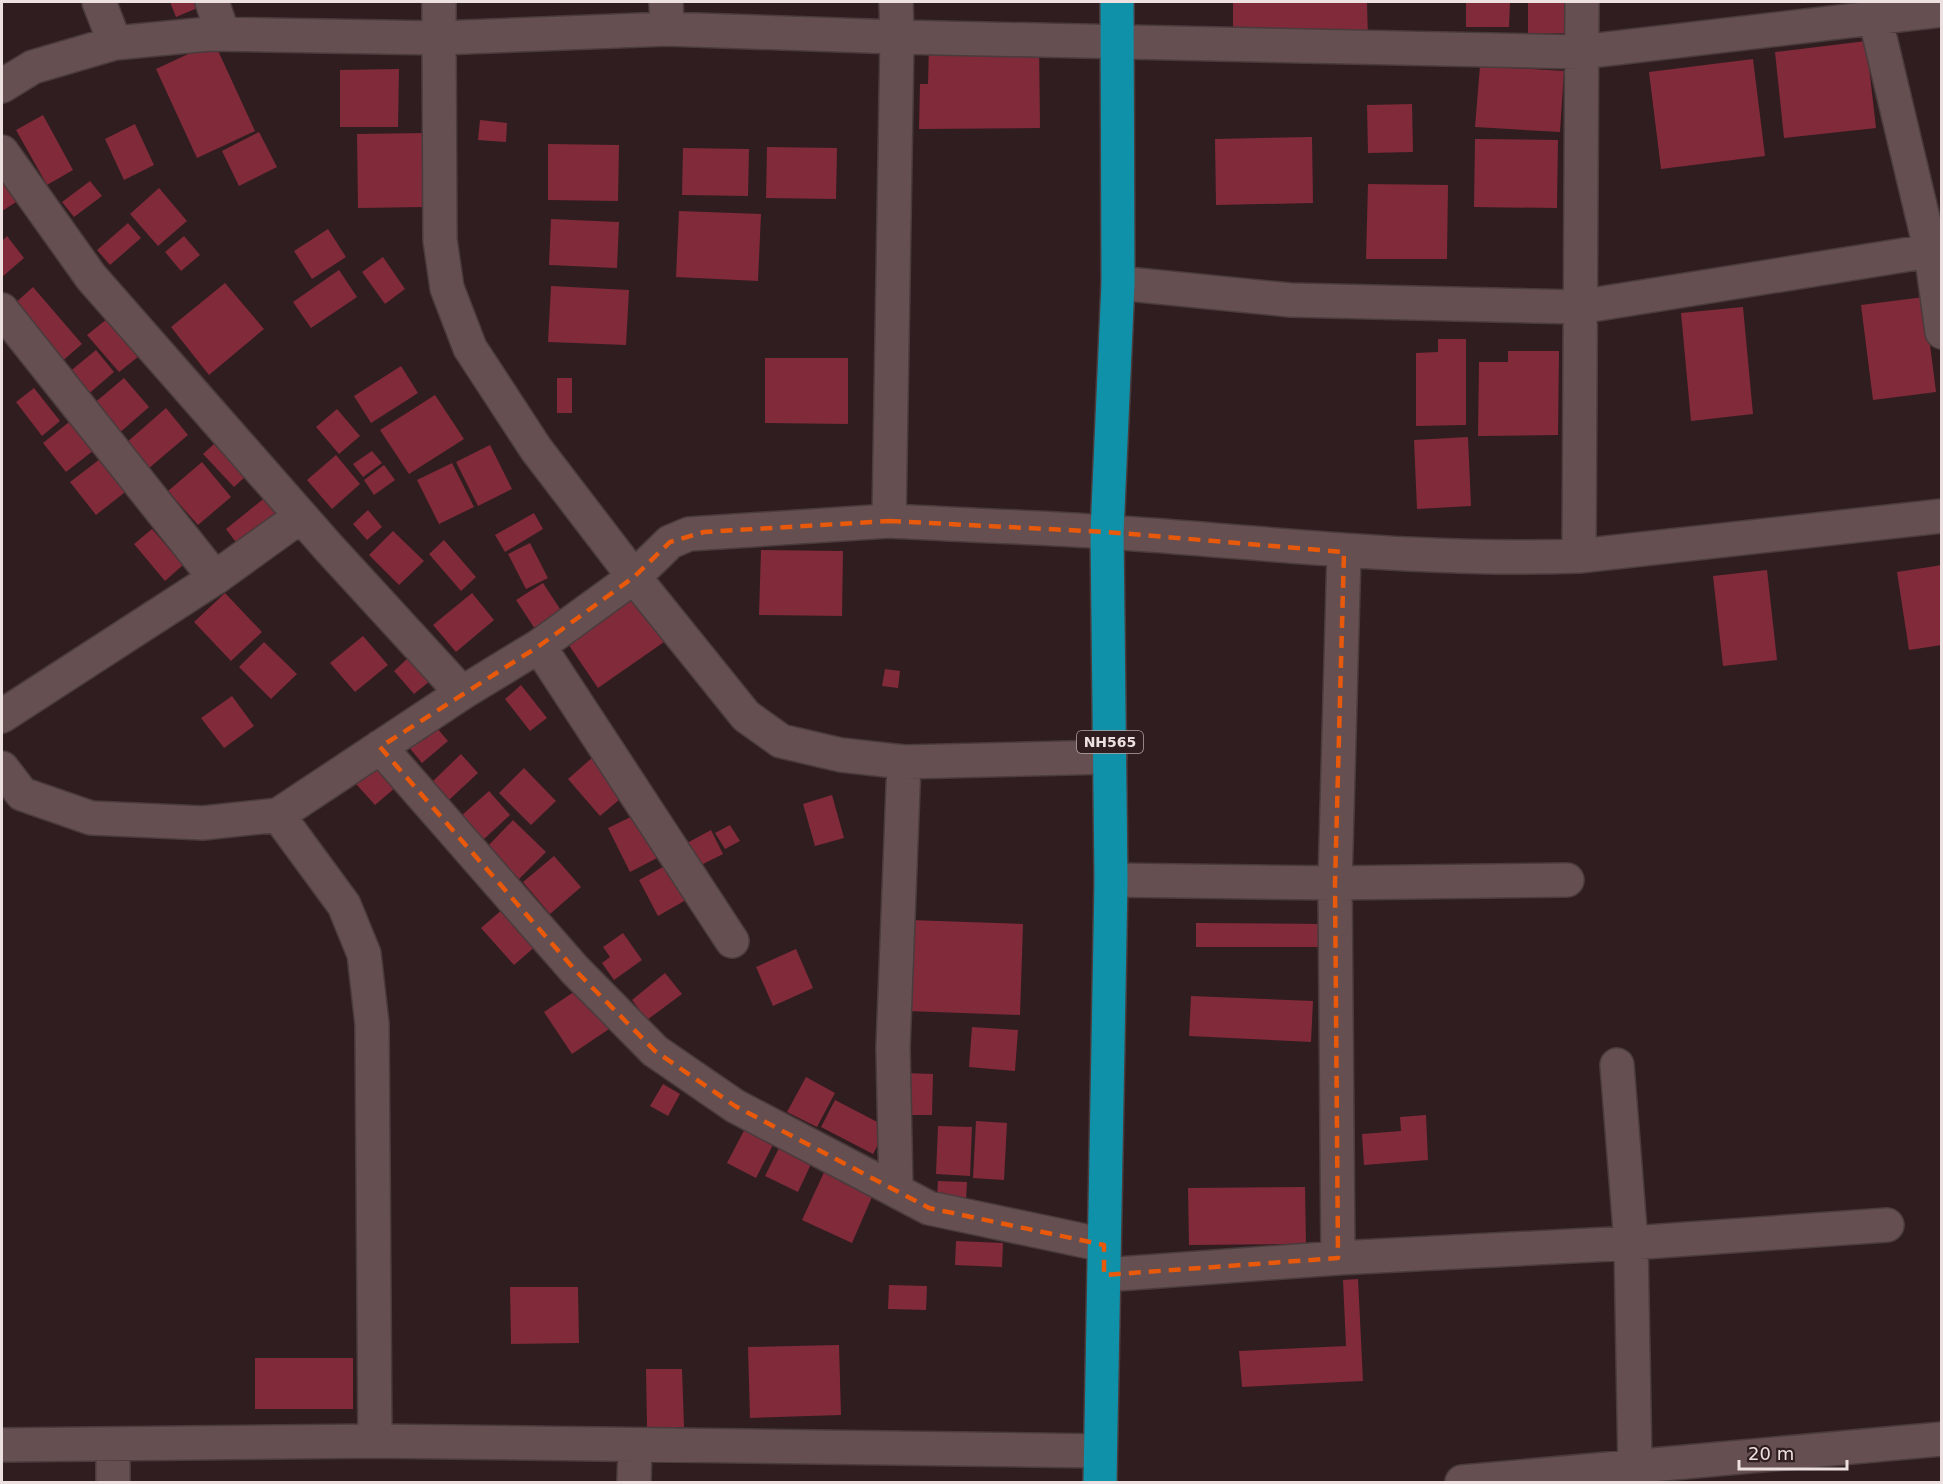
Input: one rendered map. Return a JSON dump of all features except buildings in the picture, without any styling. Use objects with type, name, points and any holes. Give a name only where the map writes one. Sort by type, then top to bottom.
[{"type":"highway","name":"NH565","points":[[1100,1467],[1111,880],[1107,532],[1118,283],[1117,2]]},
{"type":"street","points":[[99,2],[115,43]]},
{"type":"street","points":[[212,2],[223,34]]},
{"type":"street","points":[[439,2],[440,240],[447,288],[476,357],[536,449],[634,578],[746,716],[781,741],[841,755],[904,762],[1110,757]]},
{"type":"street","points":[[889,522],[896,2]]},
{"type":"street","points":[[1578,556],[1582,2]]},
{"type":"street","points":[[2,86],[33,67],[115,43],[223,34],[438,38],[666,15],[897,37],[1581,52],[1941,10]]},
{"type":"street","points":[[1875,17],[1936,250],[1941,332]]},
{"type":"street","points":[[2,152],[92,277],[301,516],[462,693]]},
{"type":"street","points":[[1118,283],[1290,300],[1579,308],[1936,250]]},
{"type":"street","points":[[2,310],[215,578]]},
{"type":"street","points":[[2,716],[215,578],[301,516]]},
{"type":"street","points":[[2,768],[22,794],[91,818],[203,823],[278,815],[462,693],[539,646],[634,578],[670,542],[689,534],[889,522],[1107,532],[1344,552],[1532,557],[1578,556],[1941,516]]},
{"type":"street","points":[[1338,1258],[1335,883],[1344,552]]},
{"type":"street","points":[[539,646],[732,941]]},
{"type":"street","points":[[380,747],[575,970],[655,1051],[735,1106],[929,1208],[1104,1260],[1338,1258],[1631,1243],[1887,1225]]},
{"type":"street","points":[[896,1190],[892,1048],[904,762]]},
{"type":"street","points":[[278,815],[344,905],[364,954],[372,1024],[375,1441]]},
{"type":"street","points":[[1111,880],[1335,883],[1567,880]]},
{"type":"street","points":[[1617,1065],[1631,1243],[1635,1468]]},
{"type":"street","points":[[1462,1482],[1635,1468],[1941,1438]]},
{"type":"street","points":[[2,1445],[375,1441],[635,1444],[1100,1467]]},
{"type":"street","points":[[113,1482],[114,1444]]},
{"type":"street","points":[[634,1482],[635,1444]]},
{"type":"highlighted area","points":[[889,521],[1107,532],[1344,552],[1335,883],[1338,1258],[1104,1275],[1104,1245],[929,1208],[735,1106],[655,1051],[575,970],[380,747],[539,646],[634,577],[670,542],[704,532]]}]
